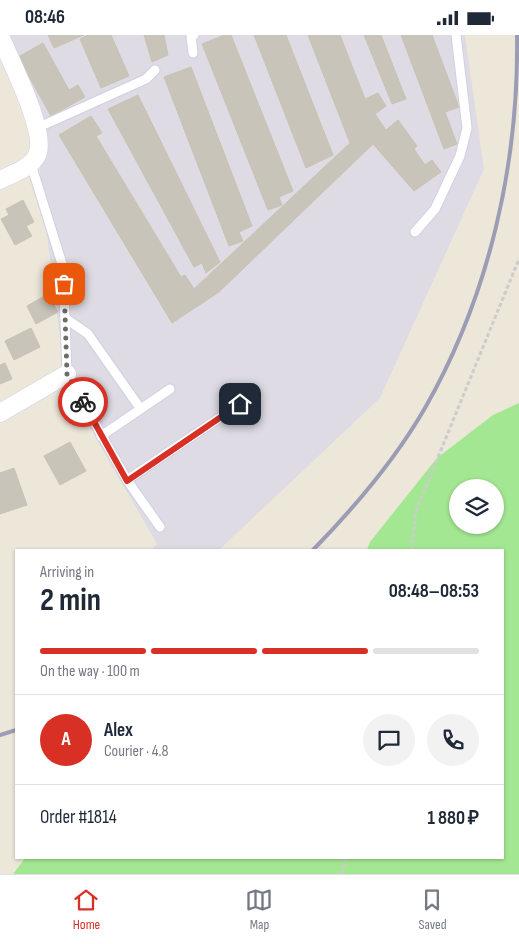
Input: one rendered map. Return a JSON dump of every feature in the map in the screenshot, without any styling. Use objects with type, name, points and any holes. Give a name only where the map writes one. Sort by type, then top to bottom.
[{"type":"street","points":[[0,37],[38,127],[35,159],[0,180]]},
{"type":"street","points":[[0,413],[67,374]]},
{"type":"lane","points":[[193,53],[190,37],[194,35]]},
{"type":"lane","points":[[416,232],[435,209],[460,156],[467,128],[456,35]]},
{"type":"lane","points":[[38,127],[146,79],[155,70]]},
{"type":"lane","points":[[35,159],[63,267],[67,374],[127,481],[160,527]]},
{"type":"lane","points":[[65,318],[88,334],[140,408]]},
{"type":"lane","points":[[101,436],[170,389]]},
{"type":"lane","points":[[127,481],[240,404]]},
{"type":"path","points":[[411,549],[416,511],[519,259]]},
{"type":"path","points":[[341,874],[346,859]]},
{"type":"shaded area","points":[[4,35],[465,35],[484,169],[380,398],[220,549],[152,549],[157,544],[66,386],[40,178],[39,123]]},
{"type":"green space","points":[[519,403],[519,874],[13,874],[24,859],[504,859],[504,549],[367,549],[370,542],[437,458],[493,415]]},
{"type":"building","points":[[48,35],[84,35],[54,48]]},
{"type":"building","points":[[88,35],[111,35],[129,76],[101,88],[80,39]]},
{"type":"building","points":[[144,35],[164,35],[168,55],[152,62]]},
{"type":"building","points":[[224,35],[231,35],[293,191],[279,197],[282,205],[268,210],[202,44]]},
{"type":"building","points":[[254,35],[286,35],[333,155],[306,168]]},
{"type":"building","points":[[308,35],[340,35],[365,99],[378,93],[386,106],[375,114],[386,130],[398,120],[417,146],[414,149],[425,165],[432,160],[441,172],[414,191],[373,144],[219,292],[172,323],[163,308],[194,289],[350,143]]},
{"type":"building","points":[[364,35],[381,35],[406,99],[392,104]]},
{"type":"building","points":[[401,35],[432,35],[459,107],[445,112],[457,144],[444,149]]},
{"type":"building","points":[[43,43],[69,90],[78,85],[85,97],[51,116],[18,57]]},
{"type":"building","points":[[191,67],[252,226],[239,232],[243,241],[229,246],[164,77]]},
{"type":"building","points":[[138,95],[220,262],[206,273],[202,263],[194,267],[108,109]]},
{"type":"building","points":[[91,116],[102,133],[96,136],[181,277],[185,275],[194,289],[163,308],[59,135]]},
{"type":"building","points":[[23,200],[34,222],[26,226],[32,236],[15,245],[1,219],[9,215],[6,209]]},
{"type":"building","points":[[48,294],[58,312],[36,324],[27,306]]},
{"type":"building","points":[[31,328],[40,347],[14,360],[5,341]]},
{"type":"building","points":[[5,363],[12,379],[0,384],[0,365]]},
{"type":"building","points":[[70,442],[86,471],[60,485],[44,456]]},
{"type":"building","points":[[14,468],[27,505],[0,514],[0,473]]},
{"type":"railway","points":[[314,549],[359,500],[401,446],[425,408],[467,321],[483,275],[496,228],[506,180],[516,83],[517,35]]},
{"type":"railway","points":[[0,735],[15,730]]},
{"type":"way so far","points":[[64,284],[67,374],[83,402]]},
{"type":"route","points":[[83,402],[127,481],[240,404]]}]
